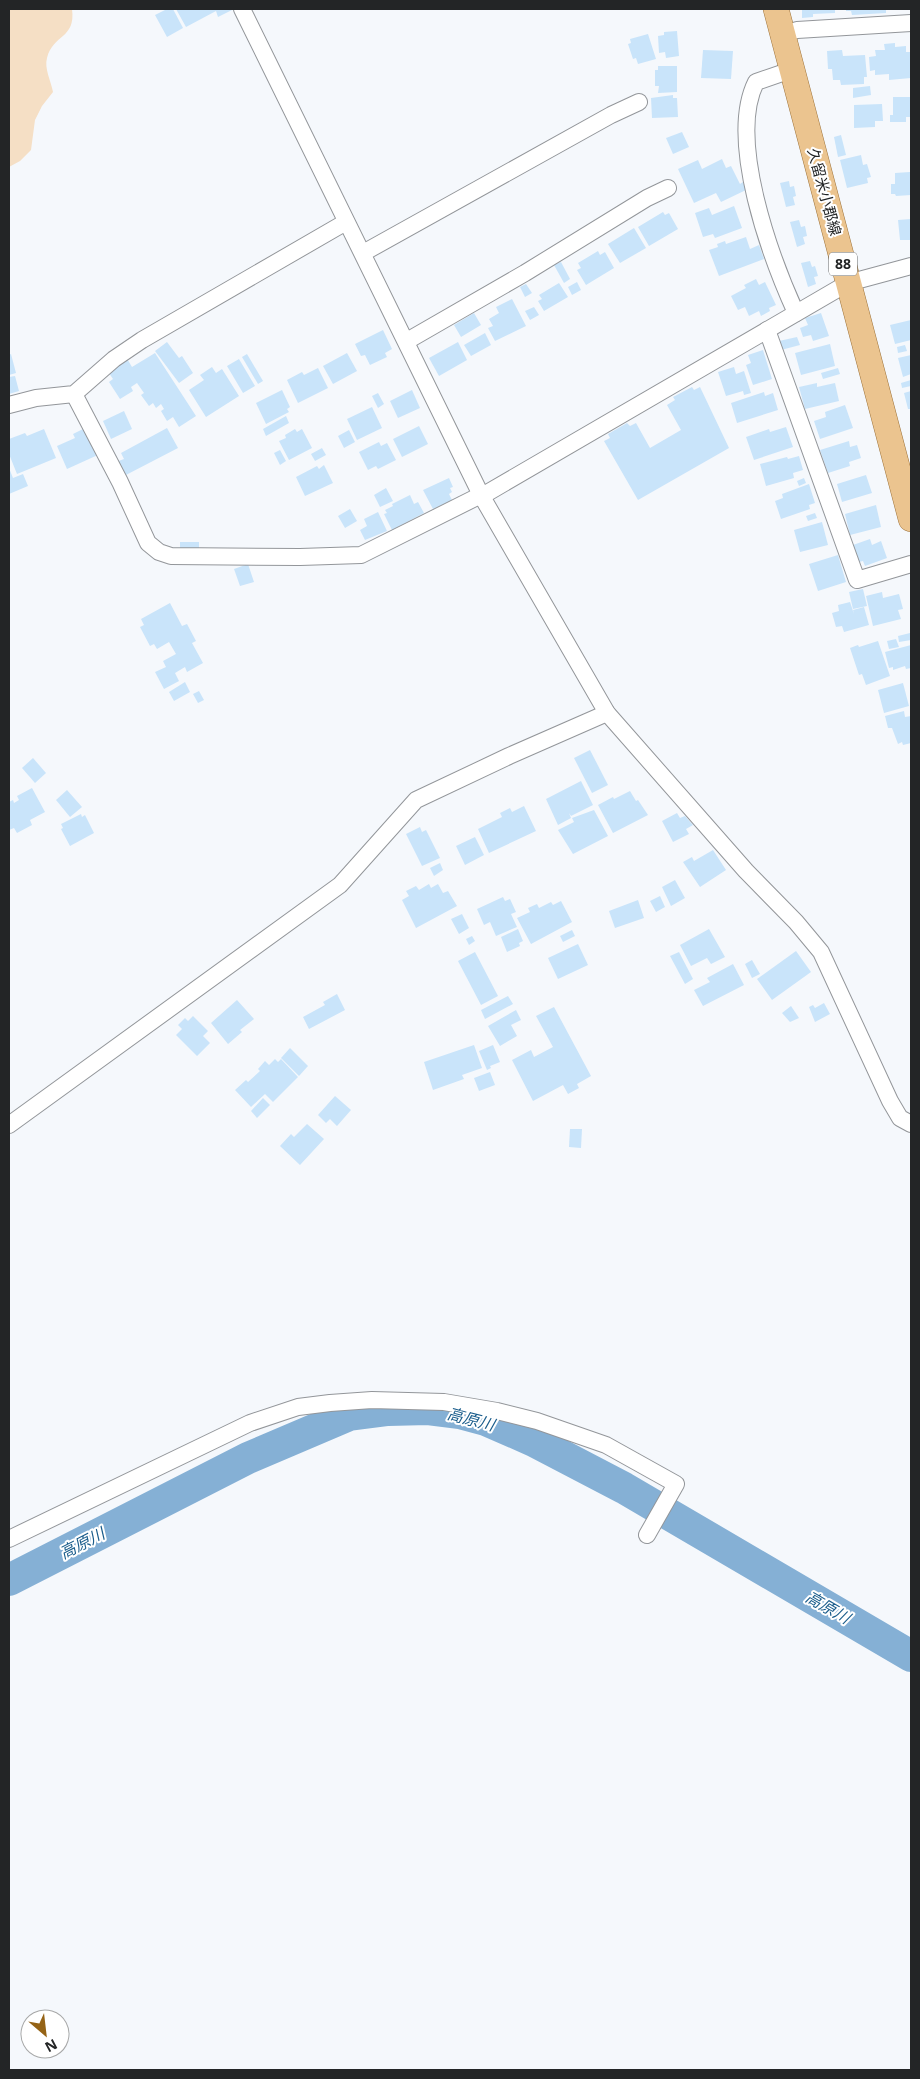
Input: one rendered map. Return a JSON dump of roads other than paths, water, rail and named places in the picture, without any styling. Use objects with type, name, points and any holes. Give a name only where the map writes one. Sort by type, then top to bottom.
[{"type":"main road","name":"久留米小郡線","points":[[776,9],[911,519]]},
{"type":"street","points":[[242,9],[482,495],[607,714],[746,871],[796,922],[821,952],[890,1101],[900,1118],[911,1124]]},
{"type":"street","points":[[782,35],[797,30],[902,19]]},
{"type":"street","points":[[792,70],[756,82],[746,121],[750,179],[779,274],[796,313]]},
{"type":"street","points":[[362,253],[611,115],[640,102]]},
{"type":"street","points":[[407,341],[525,273],[647,198],[668,188]]},
{"type":"street","points":[[9,405],[36,398],[74,394],[114,359],[142,340],[346,222]]},
{"type":"street","points":[[74,394],[120,482],[148,543],[159,552],[171,556],[300,557],[361,555],[482,495],[848,283],[911,266]]},
{"type":"street","points":[[767,330],[857,580],[911,564]]},
{"type":"street","points":[[9,1125],[340,886],[416,800],[509,756],[607,714]]},
{"type":"street","points":[[9,1538],[250,1424],[298,1407],[372,1400],[444,1402],[537,1421],[613,1449],[676,1484],[648,1532]]},
{"type":"waterway","name":"高原川","points":[[9,1580],[248,1458],[349,1415],[388,1410],[428,1409],[460,1413],[486,1420],[534,1441],[624,1488],[911,1656]]}]
